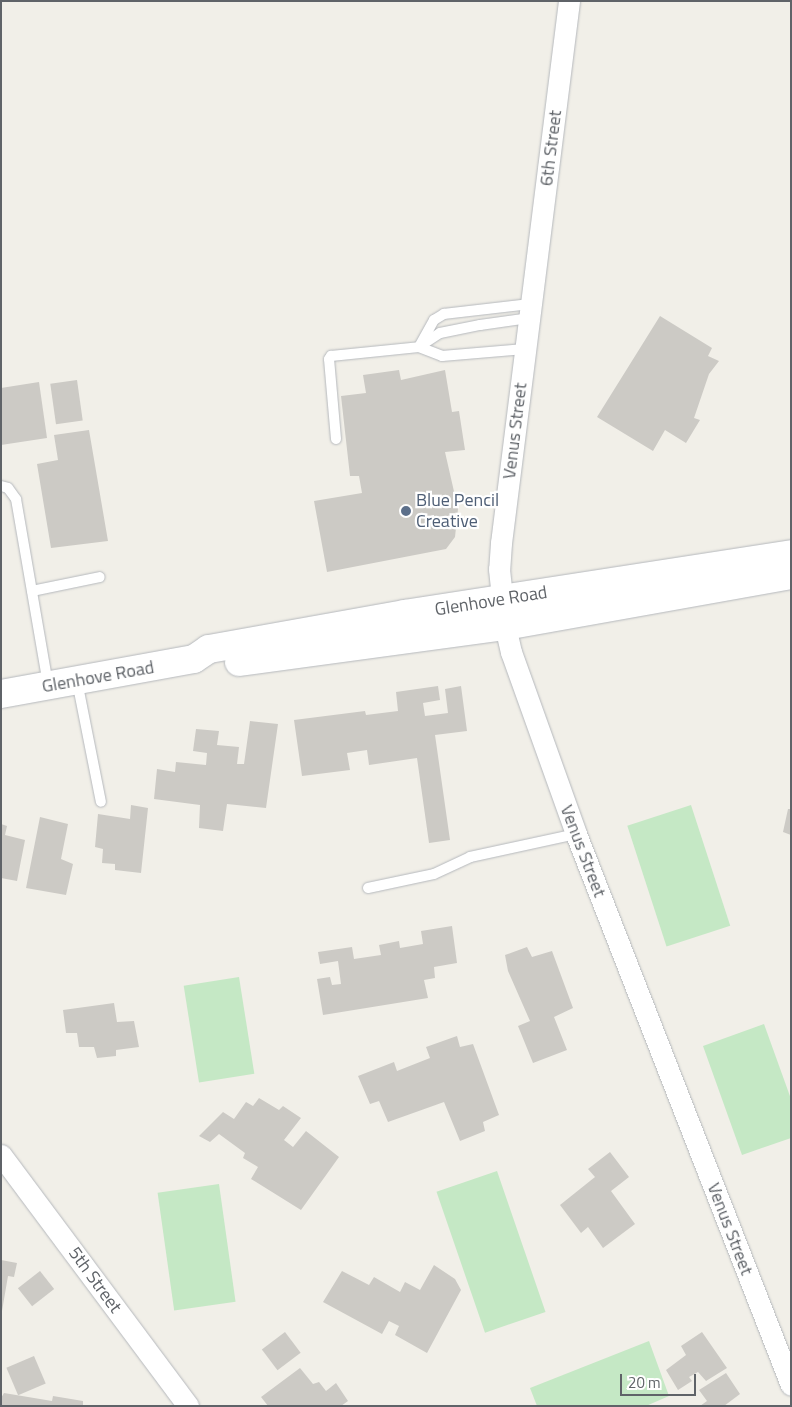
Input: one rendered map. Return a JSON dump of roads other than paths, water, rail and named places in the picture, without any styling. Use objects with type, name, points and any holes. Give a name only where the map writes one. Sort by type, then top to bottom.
[{"type":"main road","name":"Glenhove Road","points":[[1,694],[194,659],[209,649],[501,599],[791,554]]},
{"type":"main road","name":"Glenhove Road","points":[[194,659],[218,665],[504,626],[791,575]]},
{"type":"street","name":"6th Street","points":[[531,306],[569,1]]},
{"type":"street","name":"Venus Street","points":[[531,306],[501,543],[501,599],[504,626],[511,652],[576,834],[791,1384]]},
{"type":"street","name":"5th Street","points":[[1,1155],[188,1406]]},
{"type":"lane","points":[[419,347],[440,333],[480,325],[531,306]]},
{"type":"lane","points":[[419,347],[434,320],[439,316],[531,306]]},
{"type":"lane","points":[[336,440],[329,359],[331,356],[419,347],[442,356],[525,349]]},
{"type":"lane","points":[[1,486],[8,488],[16,499],[48,686]]},
{"type":"lane","points":[[32,591],[100,577]]},
{"type":"lane","points":[[77,681],[101,802]]},
{"type":"lane","points":[[368,888],[434,874],[470,857],[576,834]]},
{"type":"place","name":"Blue Pencil Creative","points":[[406,511]]}]
